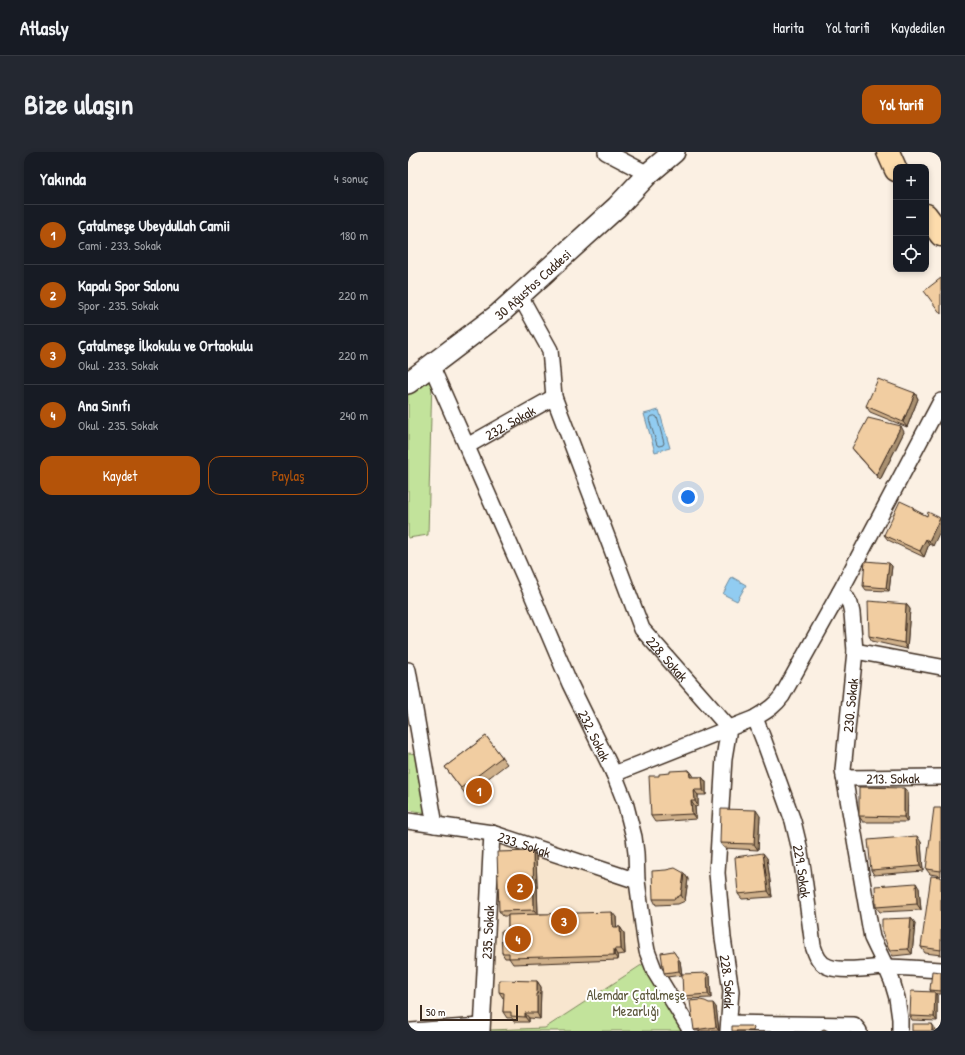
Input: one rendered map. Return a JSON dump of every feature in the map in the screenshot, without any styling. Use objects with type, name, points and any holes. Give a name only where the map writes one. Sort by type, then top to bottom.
[{"type":"main road","name":"30 Ağustos Caddesi","points":[[648,174],[650,162],[657,152]]},
{"type":"main road","name":"30 Ağustos Caddesi","points":[[408,383],[499,314],[520,296],[617,207],[648,174],[674,152]]},
{"type":"main road","points":[[888,152],[893,164]]},
{"type":"main road","points":[[929,219],[941,235]]},
{"type":"street","points":[[606,152],[648,174]]},
{"type":"street","name":"228. Sokak","points":[[520,296],[550,350],[554,398],[642,629],[729,728],[724,758],[717,873],[723,938],[731,991],[728,1027]]},
{"type":"street","name":"232. Sokak","points":[[431,366],[570,684],[614,774],[625,802],[632,826],[636,853],[637,881],[645,940],[651,962],[655,972],[691,1031]]},
{"type":"street","name":"232. Sokak","points":[[467,446],[554,398]]},
{"type":"street","points":[[614,774],[755,718],[776,704],[782,696],[840,592],[941,401]]},
{"type":"street","name":"230. Sokak","points":[[840,592],[850,604],[855,651],[843,770],[844,778],[872,938],[892,981],[897,998],[900,1031]]},
{"type":"street","points":[[855,651],[941,667]]},
{"type":"street","points":[[408,670],[410,692],[435,825]]},
{"type":"street","name":"229. Sokak","points":[[755,718],[793,821],[799,846],[813,946],[816,956],[828,967],[837,970],[886,967],[941,970]]},
{"type":"street","name":"213. Sokak","points":[[844,778],[941,777]]},
{"type":"street","name":"233. Sokak","points":[[408,821],[492,833],[637,881]]},
{"type":"street","name":"235. Sokak","points":[[481,1029],[492,833]]},
{"type":"street","points":[[728,1027],[854,1025],[859,1031]]},
{"type":"street","points":[[411,1031],[481,1029]]},
{"type":"shaded area","points":[[495,837],[627,877],[643,964],[545,1028],[489,1030]]},
{"type":"green space","points":[[432,378],[428,535],[408,538],[408,395]]},
{"type":"green space","points":[[408,753],[419,754],[428,813],[408,810]]},
{"type":"green space","name":"Alemdar Çatalmeşe Mezarlığı","points":[[643,964],[691,1031],[489,1031],[545,1028]]},
{"type":"water","points":[[659,410],[670,448],[655,452],[644,414]]},
{"type":"water","points":[[732,577],[746,585],[737,601],[723,594]]},
{"type":"building","points":[[941,278],[941,314],[924,291]]},
{"type":"building","points":[[878,379],[915,393],[903,422],[866,406]]},
{"type":"building","points":[[868,418],[901,426],[876,475],[852,448]]},
{"type":"building","points":[[900,501],[927,516],[928,512],[940,518],[929,541],[926,539],[920,551],[884,535]]},
{"type":"building","points":[[865,561],[889,563],[886,588],[863,586]]},
{"type":"building","points":[[868,601],[906,604],[904,643],[869,636]]},
{"type":"building","points":[[486,736],[502,757],[461,788],[445,767]]},
{"type":"building","points":[[689,770],[690,777],[702,777],[703,790],[694,790],[695,801],[691,801],[692,814],[651,816],[649,776],[659,776],[659,774],[670,773],[670,771]]},
{"type":"building","points":[[859,787],[904,788],[904,817],[859,816]]},
{"type":"building","points":[[934,808],[941,808],[941,871],[926,869]]},
{"type":"building","points":[[721,809],[756,810],[754,844],[720,843]]},
{"type":"building","points":[[917,836],[920,866],[871,870],[868,840]]},
{"type":"building","points":[[533,851],[534,910],[499,911],[497,852]]},
{"type":"building","points":[[763,853],[768,891],[738,894],[735,857]]},
{"type":"building","points":[[675,868],[684,873],[681,895],[674,899],[653,899],[652,871]]},
{"type":"building","points":[[931,876],[941,877],[941,950],[921,947]]},
{"type":"building","points":[[916,883],[917,904],[876,907],[875,886]]},
{"type":"building","points":[[612,912],[613,927],[620,927],[621,949],[614,949],[614,955],[509,958],[509,953],[502,953],[501,931],[508,931],[508,915]]},
{"type":"building","points":[[911,918],[908,949],[889,950],[882,932],[882,919]]},
{"type":"building","points":[[673,951],[678,958],[679,971],[664,973],[661,953]]},
{"type":"building","points":[[932,971],[941,972],[941,991],[930,990]]},
{"type":"building","points":[[707,973],[708,994],[683,996],[682,974]]},
{"type":"building","points":[[499,980],[537,981],[537,1013],[525,1013],[525,1017],[511,1016],[511,1012],[503,1012],[504,993],[499,992]]},
{"type":"building","points":[[911,991],[935,992],[934,1017],[910,1016]]},
{"type":"building","points":[[700,1000],[713,1003],[716,1027],[694,1030],[690,1001]]},
{"type":"building","points":[[912,1024],[932,1024],[932,1031],[912,1031]]},
{"type":"building","points":[[732,1026],[752,1026],[754,1028],[753,1031],[732,1031]]},
{"type":"place","name":"Çatalmeşe Ubeydullah Camii","points":[[479,791]]},
{"type":"place","name":"Kapalı Spor Salonu","points":[[520,887]]},
{"type":"place","name":"Çatalmeşe İlkokulu ve Ortaokulu","points":[[564,921]]},
{"type":"place","name":"Ana Sınıfı","points":[[518,939]]}]
